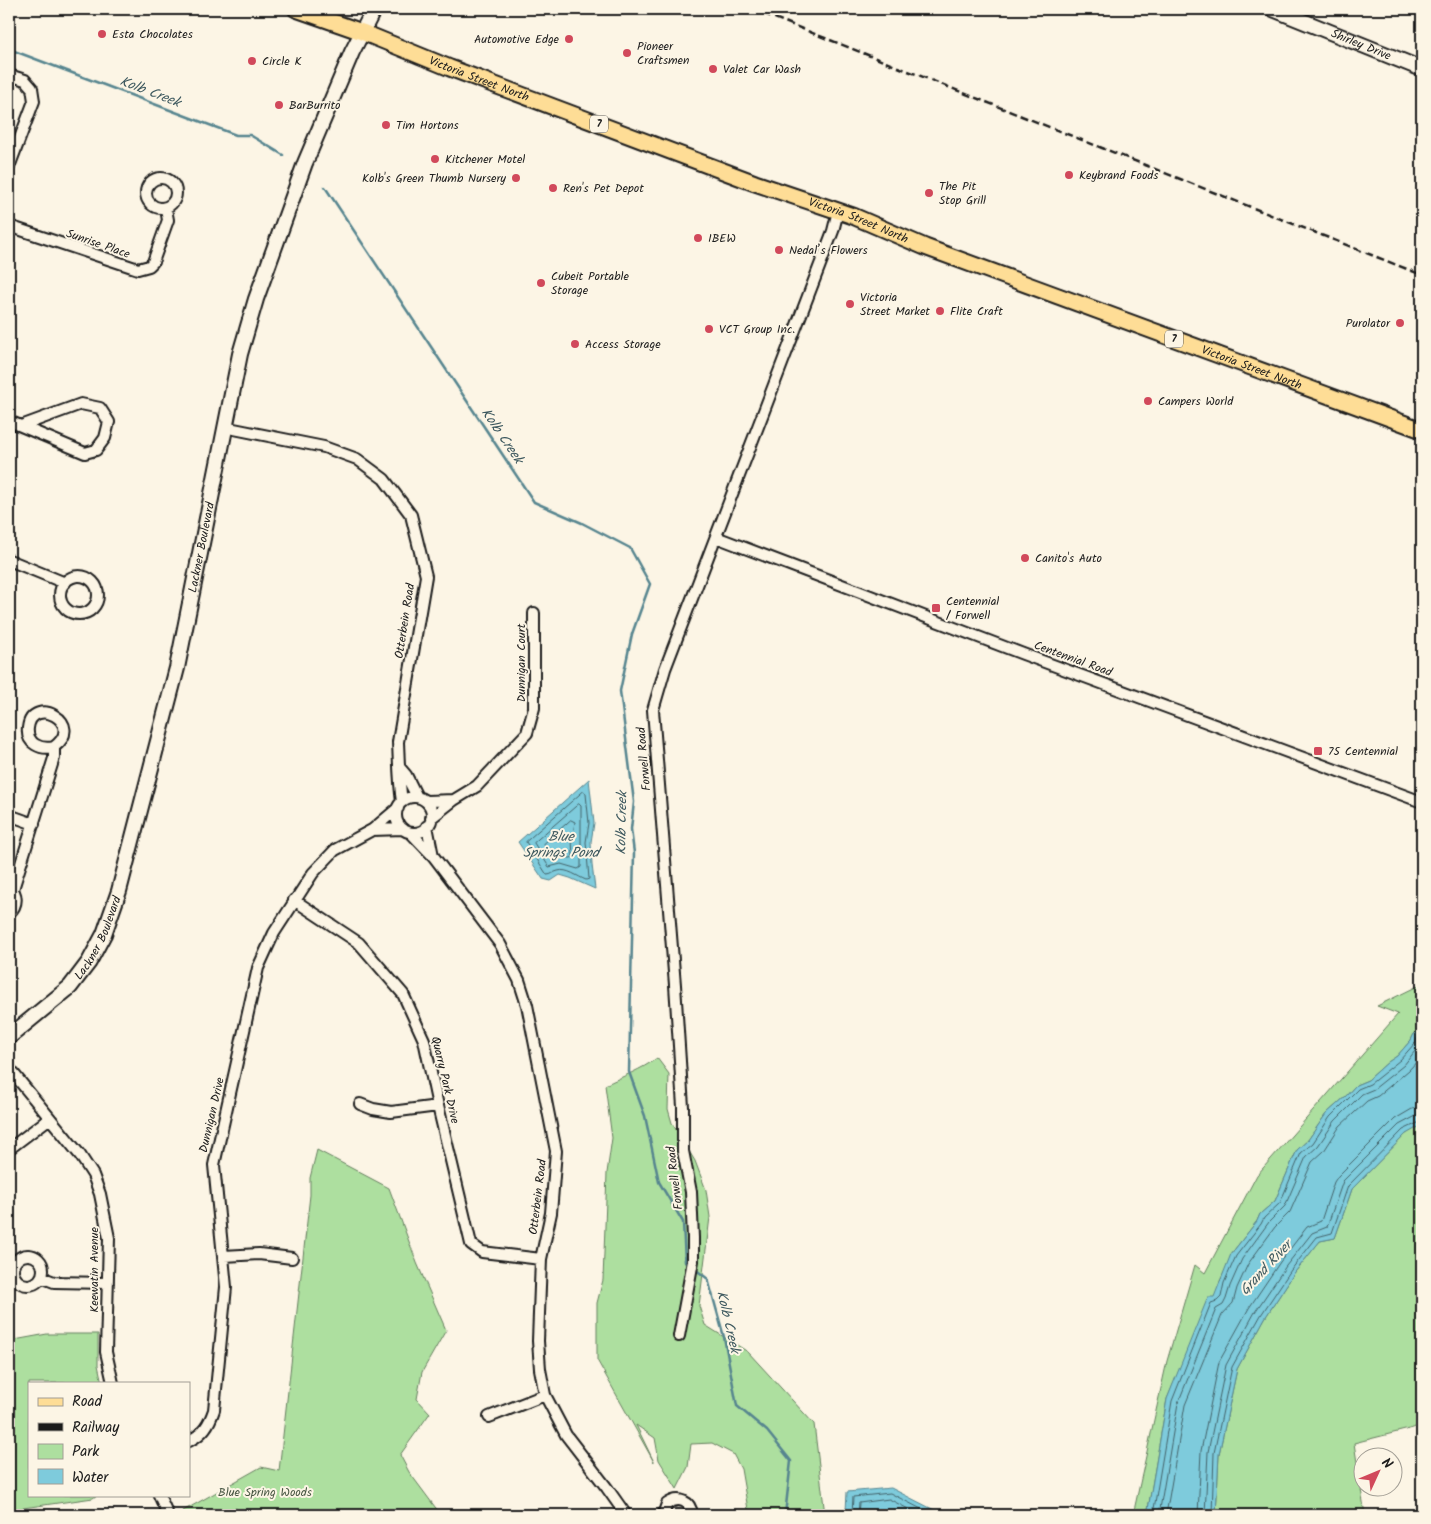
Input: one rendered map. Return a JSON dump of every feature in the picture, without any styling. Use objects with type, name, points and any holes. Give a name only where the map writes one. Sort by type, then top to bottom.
[{"type":"main road","name":"Victoria Street North","points":[[296,9],[362,32],[461,72],[755,183],[838,211],[934,250],[1422,430]]},
{"type":"main road","name":"Lackner Boulevard","points":[[9,1037],[70,987],[89,962],[104,934],[119,891],[177,668],[224,427],[240,354],[256,298],[305,163],[362,32],[374,9]]},
{"type":"main road","name":"Shirley Drive","points":[[1273,9],[1422,69]]},
{"type":"street","points":[[9,75],[25,80],[32,88],[34,101],[9,167]]},
{"type":"street","name":"Sunrise Place","points":[[9,226],[138,270],[149,266],[153,262],[168,220],[166,208]]},
{"type":"street","name":"Forwell Road","points":[[679,1336],[693,1261],[691,1192],[683,1150],[683,1107],[675,985],[653,710],[665,669],[833,231],[838,211]]},
{"type":"street","points":[[9,421],[21,426],[85,452],[96,450],[105,438],[109,422],[100,408],[80,404],[21,426]]},
{"type":"street","name":"Otterbein Road","points":[[224,427],[324,447],[357,459],[384,478],[411,515],[426,576],[398,742],[400,805],[397,820],[434,857],[500,944],[519,980],[527,1005],[556,1151],[551,1213],[541,1259],[538,1342],[540,1369],[545,1395],[566,1435],[626,1515]]},
{"type":"street","name":"Centennial Road","points":[[716,537],[1030,657],[1422,802]]},
{"type":"street","points":[[9,560],[64,582]]},
{"type":"street","name":"Dunnigan Court","points":[[429,822],[454,800],[477,786],[527,733],[534,708],[534,613]]},
{"type":"street","points":[[9,913],[16,904],[16,897],[11,887],[34,824],[54,758],[54,747]]},
{"type":"street","name":"Otterbein Road","points":[[400,768],[431,809],[429,822],[434,857]]},
{"type":"street","points":[[400,805],[409,798],[422,799]]},
{"type":"street","name":"Dunnigan Court","points":[[422,799],[454,800]]},
{"type":"street","name":"Dunnigan Drive","points":[[190,1440],[204,1431],[210,1422],[214,1410],[226,1288],[214,1165],[258,968],[274,933],[294,900],[314,873],[335,850],[372,830],[400,805]]},
{"type":"street","points":[[9,815],[34,824]]},
{"type":"street","points":[[407,831],[420,831],[429,822]]},
{"type":"street","name":"Dunnigan Drive","points":[[372,830],[407,831]]},
{"type":"street","name":"Quarry Park Drive","points":[[294,900],[359,943],[403,994],[424,1040],[471,1244],[482,1252],[541,1259]]},
{"type":"street","name":"Keewatin Avenue","points":[[9,1068],[80,1155],[93,1175],[100,1194],[110,1238],[106,1352],[113,1382]]},
{"type":"street","points":[[360,1104],[373,1109],[391,1112],[438,1106]]},
{"type":"street","points":[[9,1149],[50,1118]]},
{"type":"street","points":[[224,1256],[259,1254],[292,1258]]},
{"type":"street","points":[[40,1277],[54,1282],[108,1283]]},
{"type":"street","points":[[489,1417],[545,1395]]},
{"type":"street","points":[[158,1496],[168,1515]]},
{"type":"street","points":[[661,1514],[667,1504],[679,1500],[688,1504],[692,1515]]},
{"type":"green space","points":[[1422,984],[1422,1030],[1414,1034],[1397,1056],[1368,1080],[1356,1085],[1326,1114],[1308,1140],[1297,1150],[1275,1201],[1260,1214],[1257,1221],[1231,1254],[1217,1294],[1188,1350],[1167,1399],[1147,1515],[1133,1515],[1167,1361],[1195,1265],[1205,1273],[1257,1175],[1398,1014],[1377,1006]]},
{"type":"green space","points":[[657,1058],[669,1074],[668,1109],[672,1123],[695,1161],[706,1190],[710,1217],[699,1306],[705,1325],[748,1352],[814,1424],[825,1515],[749,1515],[741,1469],[733,1454],[712,1443],[691,1444],[688,1467],[677,1489],[659,1460],[655,1438],[636,1425],[654,1462],[597,1360],[597,1303],[603,1280],[607,1173],[612,1138],[605,1085]]},
{"type":"green space","points":[[1422,1123],[1422,1424],[1354,1443],[1354,1496],[1362,1496],[1365,1515],[1216,1515],[1219,1454],[1237,1369],[1265,1318],[1295,1272],[1320,1241],[1335,1238],[1352,1189],[1406,1134]]},
{"type":"green space","name":"Blue Spring Woods","points":[[317,1150],[389,1188],[417,1263],[446,1330],[422,1372],[417,1399],[430,1413],[400,1455],[409,1472],[441,1515],[240,1515],[236,1508],[220,1515],[185,1515],[183,1511],[261,1467],[279,1471],[310,1195],[310,1178]]},
{"type":"green space","points":[[47,1334],[98,1334],[98,1365],[102,1382],[28,1382],[28,1496],[96,1496],[93,1498],[9,1510],[9,1341]]},
{"type":"water","name":"Blue Springs Pond","points":[[589,779],[594,823],[591,842],[595,889],[560,875],[551,881],[543,879],[518,842]]},
{"type":"water","name":"Grand River","points":[[1422,1030],[1422,1125],[1406,1134],[1352,1189],[1335,1238],[1320,1241],[1295,1272],[1265,1318],[1237,1369],[1219,1454],[1216,1515],[1147,1515],[1167,1399],[1208,1297],[1214,1297],[1231,1254],[1257,1221],[1260,1214],[1275,1201],[1297,1150],[1308,1140],[1326,1114],[1356,1085],[1368,1080],[1397,1056],[1414,1034]]},
{"type":"water","points":[[891,1488],[944,1515],[847,1515],[847,1492]]},
{"type":"waterway","name":"Kolb Creek","points":[[9,49],[236,135],[250,135],[283,155]]},
{"type":"waterway","name":"Kolb Creek","points":[[325,187],[534,502],[582,523],[630,548],[650,584],[632,634],[620,691],[634,802],[631,829],[634,853],[629,1072],[645,1116],[659,1182],[683,1222],[685,1262],[688,1265]]},
{"type":"waterway","name":"Kolb Creek","points":[[695,1269],[708,1279],[724,1337],[737,1406],[767,1431],[791,1461],[785,1515]]},
{"type":"railway","points":[[752,9],[1422,275]]},
{"type":"place","name":"Esta Chocolates","points":[[102,34]]},
{"type":"place","name":"Automotive Edge","points":[[569,39]]},
{"type":"place","name":"Pioneer Craftsmen","points":[[627,53]]},
{"type":"place","name":"Circle K","points":[[252,61]]},
{"type":"place","name":"Valet Car Wash","points":[[713,69]]},
{"type":"place","name":"BarBurrito","points":[[279,105]]},
{"type":"place","name":"Tim Hortons","points":[[386,125]]},
{"type":"place","name":"Kitchener Motel","points":[[435,159]]},
{"type":"place","name":"Keybrand Foods","points":[[1069,175]]},
{"type":"place","name":"Kolb's Green Thumb Nursery","points":[[516,178]]},
{"type":"place","name":"Ren's Pet Depot","points":[[553,188]]},
{"type":"place","name":"The Pit Stop Grill","points":[[929,193]]},
{"type":"place","name":"IBEW","points":[[698,238]]},
{"type":"place","name":"Nedal’s Flowers","points":[[779,250]]},
{"type":"place","name":"Cubeit Portable Storage","points":[[541,283]]},
{"type":"place","name":"Victoria Street Market","points":[[850,304]]},
{"type":"place","name":"Flite Craft","points":[[940,311]]},
{"type":"place","name":"Purolator","points":[[1400,323]]},
{"type":"place","name":"VCT Group Inc.","points":[[709,329]]},
{"type":"place","name":"Access Storage","points":[[575,344]]},
{"type":"place","name":"Campers World","points":[[1148,401]]},
{"type":"place","name":"Canito's Auto","points":[[1025,558]]},
{"type":"place","name":"Centennial / Forwell","points":[[936,608]]},
{"type":"place","name":"75 Centennial","points":[[1318,751]]}]
